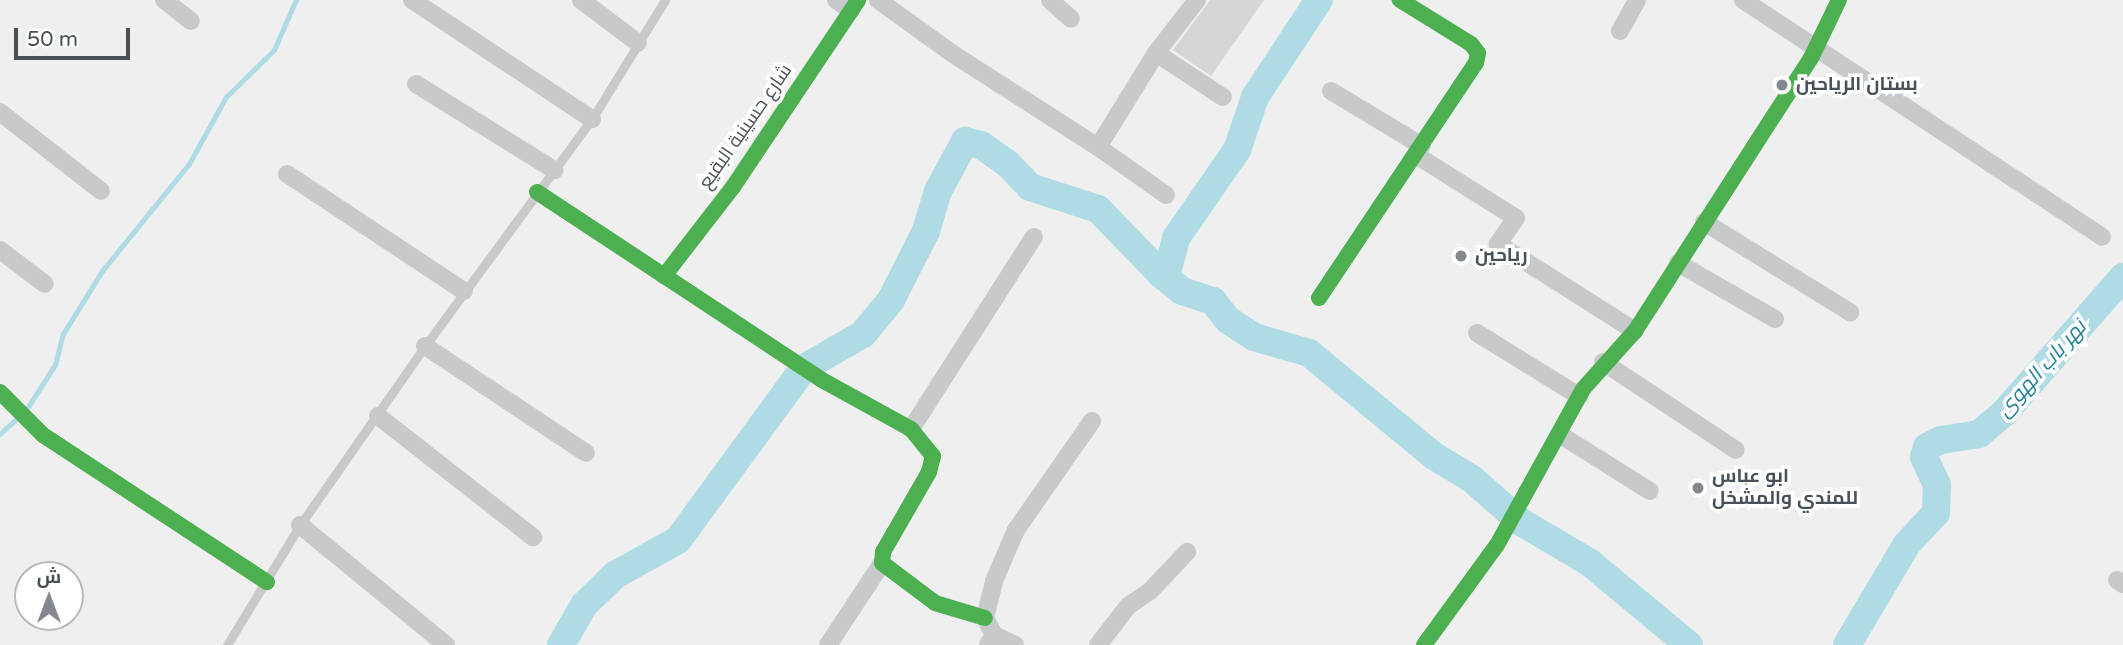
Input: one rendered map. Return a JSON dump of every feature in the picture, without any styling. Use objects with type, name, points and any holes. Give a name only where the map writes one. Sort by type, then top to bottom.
[{"type":"street","points":[[164,0],[191,21]]},
{"type":"street","points":[[412,0],[592,119]]},
{"type":"street","points":[[581,0],[638,43]]},
{"type":"street","points":[[878,0],[953,54],[1098,147],[1166,195]]},
{"type":"street","points":[[1050,0],[1071,19]]},
{"type":"street","points":[[1098,147],[1156,53],[1197,0]]},
{"type":"street","points":[[1319,298],[1476,63],[1478,53],[1400,0]]},
{"type":"street","points":[[1620,31],[1637,0]]},
{"type":"street","points":[[1742,0],[1816,46],[2102,237]]},
{"type":"street","points":[[1432,643],[1497,545],[1579,396],[1603,362],[1635,331],[1816,46],[1839,0]]},
{"type":"street","name":"شارع حسينية البقيع","points":[[664,276],[733,187],[848,3]]},
{"type":"street","points":[[1156,53],[1223,97]]},
{"type":"street","points":[[416,84],[554,170]]},
{"type":"street","points":[[1331,91],[1516,218],[1498,244],[1635,331]]},
{"type":"street","points":[[0,112],[101,191]]},
{"type":"street","points":[[287,174],[464,291]]},
{"type":"street","points":[[537,192],[821,380],[911,429],[933,456],[929,472],[883,552],[882,564],[828,645]]},
{"type":"street","points":[[1704,222],[1850,312]]},
{"type":"street","points":[[911,429],[1034,237]]},
{"type":"street","points":[[0,250],[45,284]]},
{"type":"street","points":[[1678,263],[1774,319]]},
{"type":"street","points":[[1477,333],[1579,396]]},
{"type":"street","points":[[425,346],[586,453]]},
{"type":"street","points":[[1603,362],[1736,450]]},
{"type":"street","points":[[0,391],[33,426],[267,582]]},
{"type":"street","points":[[378,416],[533,537]]},
{"type":"street","points":[[1014,645],[991,640],[985,618],[994,582],[1016,530],[1092,421]]},
{"type":"street","points":[[1559,434],[1650,491]]},
{"type":"street","points":[[300,525],[446,645]]},
{"type":"street","points":[[1098,645],[1128,606],[1150,591],[1187,552]]},
{"type":"street","points":[[882,564],[935,603],[985,618]]},
{"type":"lane","points":[[227,645],[300,525],[464,291],[592,119],[665,0]]},
{"type":"building","points":[[1210,0],[1264,0],[1211,76],[1173,50]]},
{"type":"waterway","points":[[28,407],[55,365],[63,334],[102,271],[189,164],[226,97],[274,50],[296,0]]},
{"type":"waterway","points":[[561,645],[584,605],[615,575],[678,540],[804,368],[863,334],[891,300],[926,231],[938,191],[965,141],[981,145],[1007,163],[1030,187],[1098,209],[1161,274],[1169,265],[1176,238],[1237,150],[1255,97],[1319,0]]},
{"type":"waterway","points":[[1161,274],[1182,291],[1213,301],[1228,320],[1254,337],[1309,353],[1434,456],[1472,479],[1521,522],[1589,562],[1689,645]]},
{"type":"waterway","name":"نهر باب الهوى","points":[[1847,645],[1907,544],[1936,513],[1937,485],[1924,457],[1927,447],[1941,440],[1979,434],[2004,413],[2123,277]]},
{"type":"waterway","points":[[0,434],[17,418]]},
{"type":"traffic: fast","points":[[664,276],[733,187],[858,0]]},
{"type":"traffic: fast","points":[[1319,298],[1476,63],[1478,53],[1471,44],[1400,0]]},
{"type":"traffic: fast","points":[[1424,645],[1497,545],[1583,389],[1635,331],[1812,56],[1839,0]]},
{"type":"traffic: fast","points":[[537,192],[822,380],[911,429],[933,456],[929,472],[883,552],[882,563],[935,603],[985,618]]},
{"type":"traffic: fast","points":[[0,392],[43,435],[267,582]]},
{"type":"place","name":"بستان الرياحين","points":[[1782,85]]},
{"type":"place","name":"رياحين","points":[[1461,256]]},
{"type":"place","name":"ابو عباس للمندي والمشخل","points":[[1698,488]]}]
